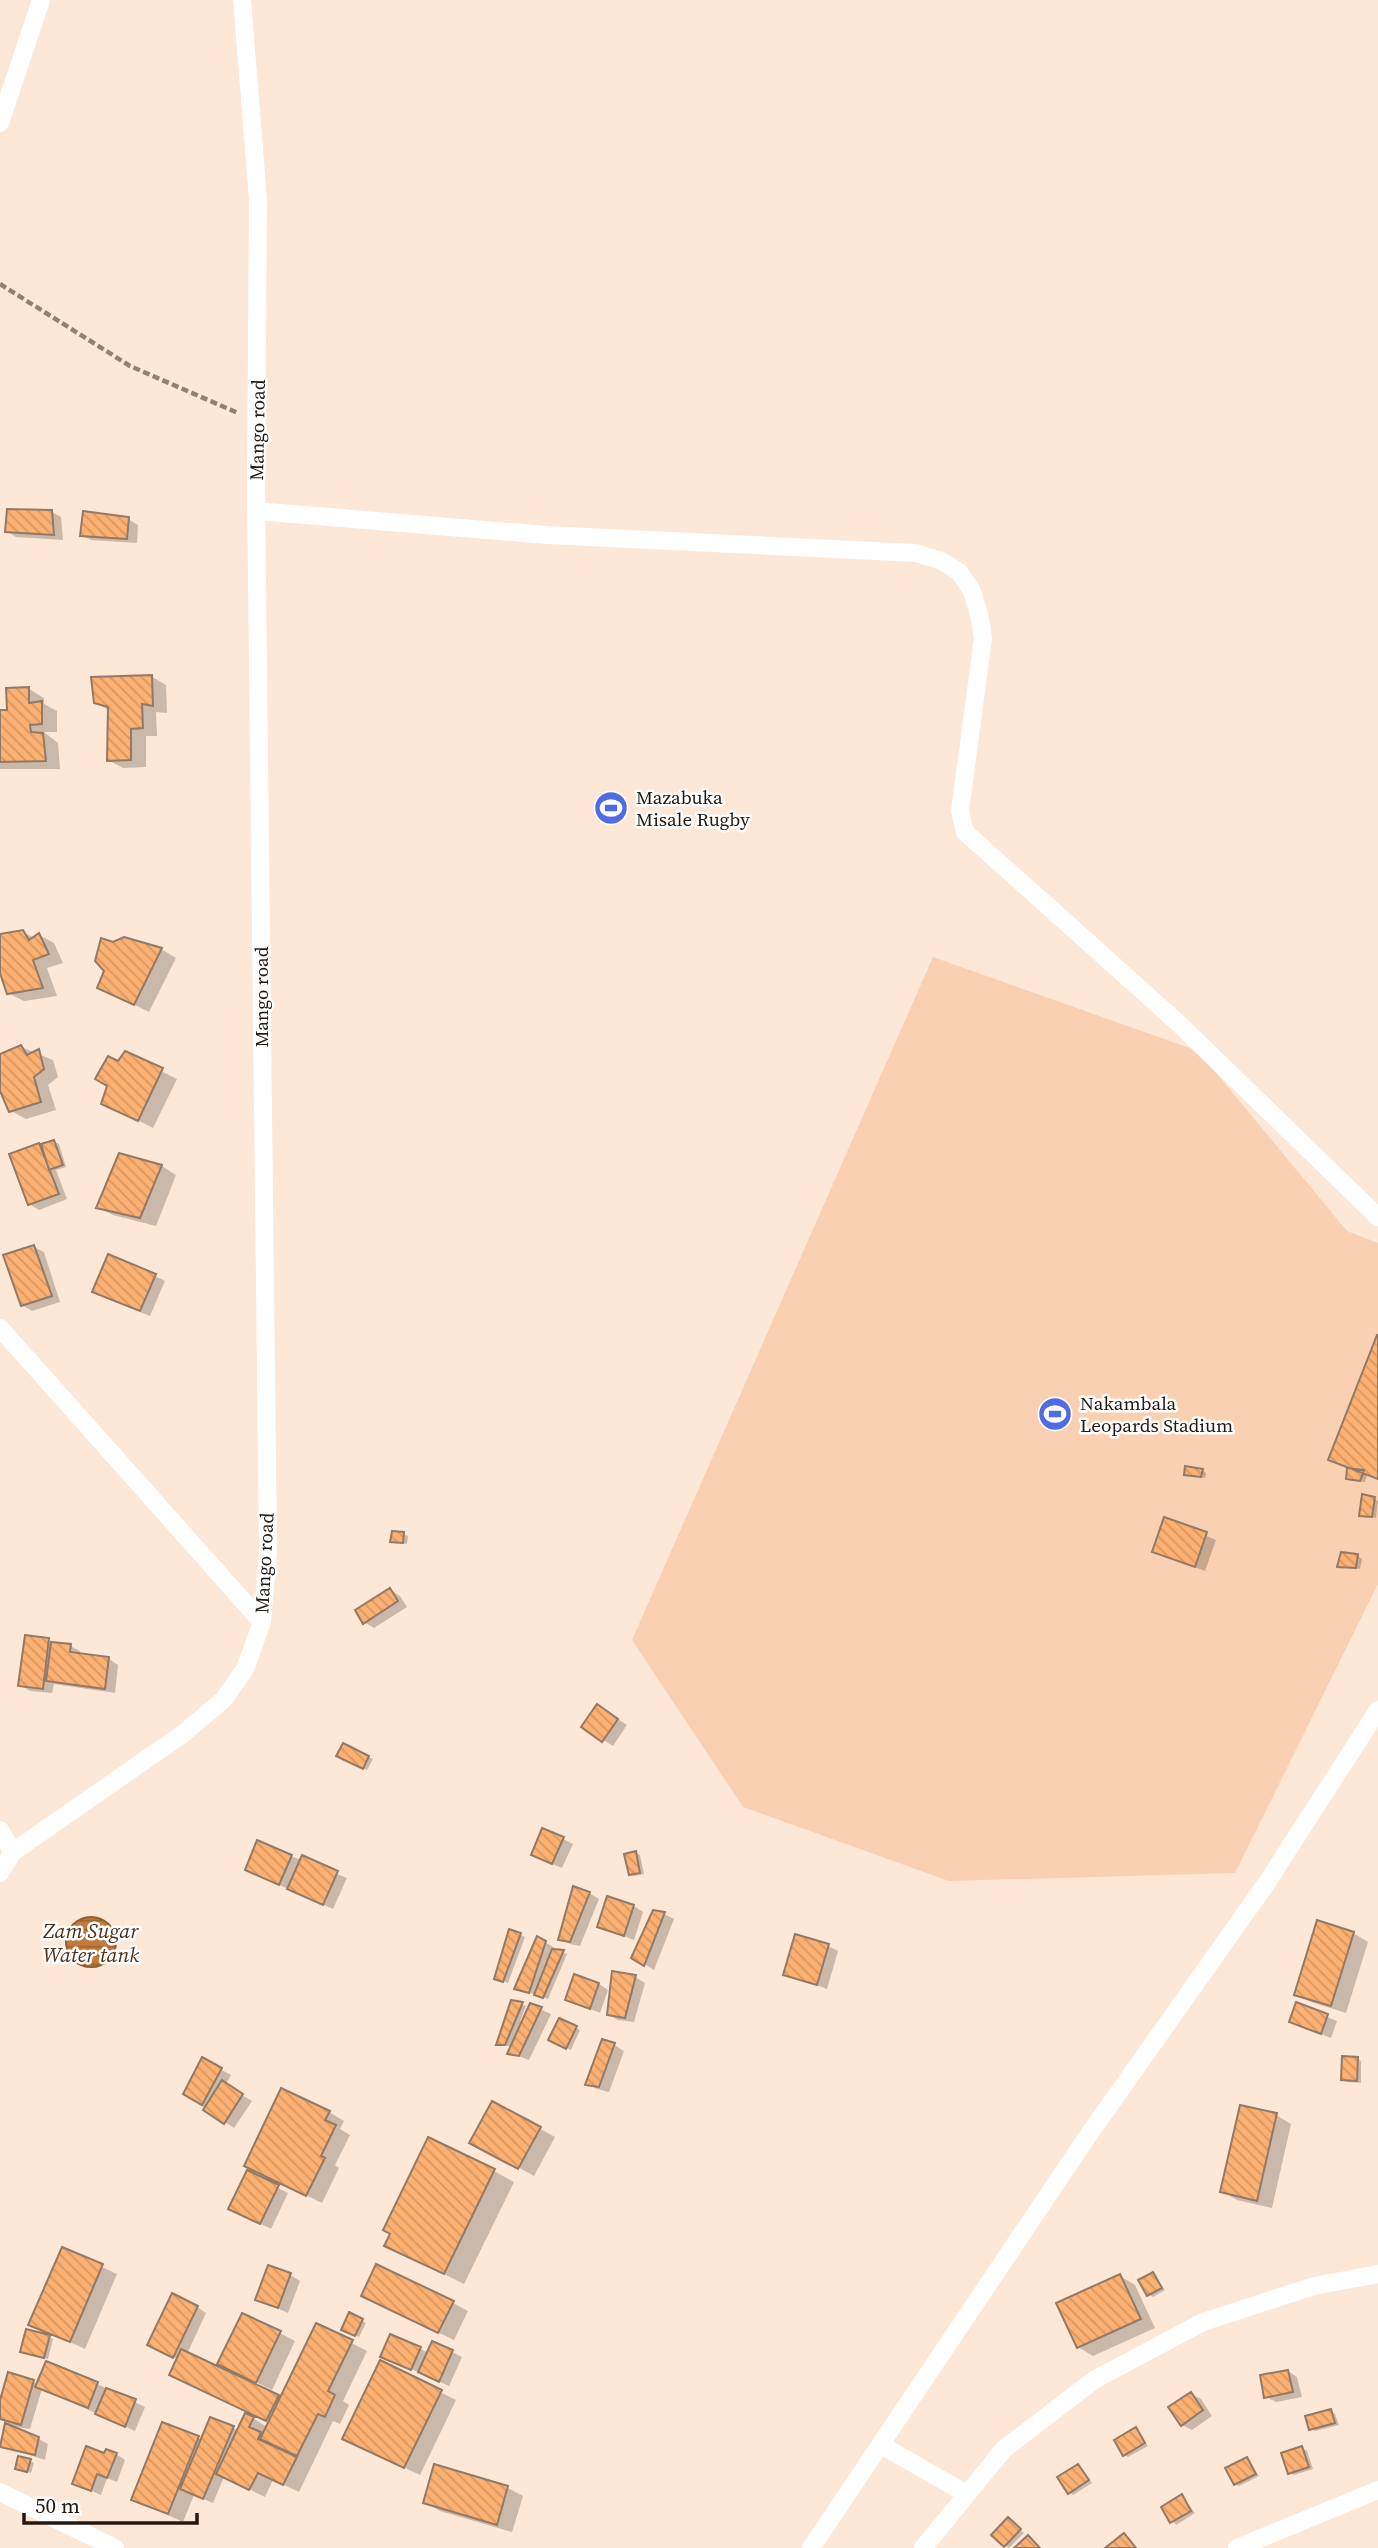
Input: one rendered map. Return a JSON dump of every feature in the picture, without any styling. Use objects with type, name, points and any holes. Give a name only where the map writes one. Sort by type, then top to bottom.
[{"type":"street","points":[[0,123],[41,0]]},
{"type":"street","name":"Mango road","points":[[0,1873],[13,1852],[184,1733],[224,1699],[244,1669],[262,1622],[268,1553],[256,511],[258,199],[242,0]]},
{"type":"street","points":[[256,511],[547,535],[916,553],[942,561],[959,572],[972,591],[982,638],[960,811],[965,832],[1177,1022],[1378,1217]]},
{"type":"street","points":[[0,1328],[262,1622]]},
{"type":"street","points":[[811,2548],[1085,2140],[1268,1881],[1378,1710]]},
{"type":"street","points":[[0,1830],[13,1852]]},
{"type":"street","points":[[923,2548],[965,2493],[1004,2449],[1094,2380],[1203,2322],[1314,2286],[1378,2274]]},
{"type":"street","points":[[881,2445],[965,2493]]},
{"type":"street","points":[[1237,2548],[1378,2490]]},
{"type":"street","points":[[0,2492],[115,2548]]},
{"type":"path","points":[[0,284],[130,366],[257,421]]},
{"type":"shaded area","name":"Nakambala Leopards Stadium","points":[[933,957],[1198,1051],[1347,1231],[1378,1243],[1378,1584],[1235,1873],[949,1881],[743,1807],[632,1640]]},
{"type":"water","name":"Zam Sugar Water tank","points":[[91,1917],[109,1924],[116,1942],[109,1960],[91,1967],[73,1960],[66,1942],[73,1924]]},
{"type":"building","points":[[7,509],[52,510],[54,535],[5,532]]},
{"type":"building","points":[[83,511],[129,517],[127,539],[80,536]]},
{"type":"building","points":[[152,675],[153,706],[142,704],[143,728],[131,729],[131,760],[107,761],[108,707],[94,703],[91,677]]},
{"type":"building","points":[[29,687],[29,703],[42,701],[42,724],[30,725],[31,732],[43,733],[46,761],[0,762],[0,710],[7,710],[6,688]]},
{"type":"building","points":[[23,930],[29,940],[39,933],[49,954],[33,960],[43,988],[7,994],[0,973],[0,934]]},
{"type":"building","points":[[124,937],[162,948],[134,1005],[97,988],[104,971],[95,961],[101,938],[113,942]]},
{"type":"building","points":[[21,1045],[27,1055],[39,1049],[44,1069],[34,1077],[41,1102],[9,1112],[0,1091],[0,1054]]},
{"type":"building","points":[[125,1051],[163,1068],[138,1121],[101,1104],[107,1086],[95,1079],[108,1056],[118,1061]]},
{"type":"building","points":[[54,1140],[63,1165],[49,1170],[41,1144]]},
{"type":"building","points":[[39,1143],[59,1194],[28,1205],[9,1154]]},
{"type":"building","points":[[119,1153],[162,1165],[140,1218],[96,1208]]},
{"type":"building","points":[[34,1245],[52,1296],[21,1306],[3,1255]]},
{"type":"building","points":[[108,1254],[156,1274],[140,1311],[92,1292]]},
{"type":"building","points":[[1378,1335],[1378,1479],[1328,1460]]},
{"type":"building","points":[[1185,1466],[1203,1469],[1201,1477],[1184,1475]]},
{"type":"building","points":[[1347,1468],[1364,1470],[1360,1481],[1346,1479]]},
{"type":"building","points":[[1362,1494],[1375,1497],[1372,1517],[1359,1516]]},
{"type":"building","points":[[1164,1517],[1207,1532],[1195,1567],[1152,1552]]},
{"type":"building","points":[[392,1531],[404,1532],[403,1543],[390,1542]]},
{"type":"building","points":[[1341,1552],[1358,1554],[1356,1568],[1337,1567]]},
{"type":"building","points":[[390,1588],[398,1601],[363,1624],[355,1610]]},
{"type":"building","points":[[25,1635],[49,1638],[43,1689],[18,1686]]},
{"type":"building","points":[[51,1642],[71,1644],[70,1652],[109,1657],[105,1689],[46,1681]]},
{"type":"building","points":[[597,1704],[618,1719],[602,1742],[581,1727]]},
{"type":"building","points":[[343,1743],[369,1756],[363,1769],[336,1756]]},
{"type":"building","points":[[542,1828],[564,1837],[552,1864],[531,1855]]},
{"type":"building","points":[[257,1840],[292,1855],[279,1885],[245,1870]]},
{"type":"building","points":[[636,1851],[640,1873],[629,1875],[624,1854]]},
{"type":"building","points":[[302,1855],[338,1871],[323,1905],[287,1889]]},
{"type":"building","points":[[573,1886],[590,1892],[570,1942],[558,1940]]},
{"type":"building","points":[[607,1896],[634,1905],[624,1936],[597,1927]]},
{"type":"building","points":[[653,1910],[665,1912],[644,1966],[631,1958]]},
{"type":"building","points":[[1317,1920],[1354,1932],[1331,2006],[1294,1995]]},
{"type":"building","points":[[509,1929],[521,1933],[503,1982],[494,1979]]},
{"type":"building","points":[[795,1934],[829,1944],[817,1985],[783,1975]]},
{"type":"building","points":[[537,1936],[546,1941],[529,1993],[514,1989]]},
{"type":"building","points":[[552,1949],[564,1950],[543,1998],[534,1995]]},
{"type":"building","points":[[612,1971],[636,1975],[625,2018],[607,2015]]},
{"type":"building","points":[[574,1974],[599,1983],[590,2009],[565,2000]]},
{"type":"building","points":[[511,2000],[523,2002],[505,2045],[496,2045]]},
{"type":"building","points":[[1296,2002],[1328,2014],[1321,2034],[1289,2022]]},
{"type":"building","points":[[530,2003],[542,2007],[519,2056],[507,2054]]},
{"type":"building","points":[[559,2018],[577,2026],[566,2049],[548,2040]]},
{"type":"building","points":[[602,2039],[615,2043],[599,2087],[585,2085]]},
{"type":"building","points":[[1342,2056],[1358,2057],[1357,2081],[1341,2080]]},
{"type":"building","points":[[202,2057],[222,2068],[202,2105],[183,2094]]},
{"type":"building","points":[[222,2080],[243,2094],[224,2124],[203,2110]]},
{"type":"building","points":[[281,2088],[330,2111],[325,2120],[336,2125],[321,2156],[325,2158],[306,2196],[244,2166]]},
{"type":"building","points":[[492,2101],[541,2127],[518,2169],[469,2143]]},
{"type":"building","points":[[1240,2105],[1277,2113],[1257,2201],[1220,2192]]},
{"type":"building","points":[[428,2137],[495,2169],[444,2274],[384,2246],[390,2234],[383,2230]]},
{"type":"building","points":[[247,2170],[279,2185],[260,2224],[228,2209]]},
{"type":"building","points":[[62,2247],[103,2264],[70,2342],[28,2325]]},
{"type":"building","points":[[376,2264],[454,2301],[438,2333],[361,2296]]},
{"type":"building","points":[[268,2265],[291,2273],[278,2308],[255,2300]]},
{"type":"building","points":[[1153,2272],[1162,2288],[1147,2296],[1138,2280]]},
{"type":"building","points":[[1120,2274],[1141,2319],[1077,2348],[1056,2303]]},
{"type":"building","points":[[172,2293],[198,2306],[173,2358],[147,2345]]},
{"type":"building","points":[[349,2312],[363,2319],[355,2336],[341,2330]]},
{"type":"building","points":[[242,2313],[281,2331],[256,2383],[217,2364]]},
{"type":"building","points":[[316,2323],[353,2340],[328,2391],[335,2395],[325,2417],[318,2414],[297,2456],[260,2439]]},
{"type":"building","points":[[26,2329],[50,2335],[44,2358],[20,2352]]},
{"type":"building","points":[[390,2334],[421,2347],[411,2370],[380,2357]]},
{"type":"building","points":[[432,2341],[453,2350],[439,2382],[418,2372]]},
{"type":"building","points":[[181,2349],[279,2395],[266,2421],[169,2375]]},
{"type":"building","points":[[380,2360],[442,2390],[404,2468],[342,2439]]},
{"type":"building","points":[[46,2361],[98,2382],[88,2408],[35,2387]]},
{"type":"building","points":[[1288,2370],[1293,2392],[1264,2398],[1260,2375]]},
{"type":"building","points":[[8,2372],[34,2380],[21,2425],[0,2419],[0,2400]]},
{"type":"building","points":[[106,2388],[136,2399],[125,2427],[95,2414]]},
{"type":"building","points":[[1191,2392],[1203,2410],[1181,2426],[1168,2407]]},
{"type":"building","points":[[1331,2409],[1335,2423],[1309,2430],[1305,2416]]},
{"type":"building","points":[[245,2413],[254,2417],[249,2427],[261,2432],[258,2439],[297,2457],[283,2485],[258,2473],[249,2490],[216,2474]]},
{"type":"building","points":[[210,2417],[234,2426],[203,2499],[180,2489]]},
{"type":"building","points":[[162,2422],[199,2436],[168,2514],[131,2500]]},
{"type":"building","points":[[5,2423],[39,2437],[35,2455],[0,2447]]},
{"type":"building","points":[[1136,2427],[1145,2443],[1123,2456],[1114,2440]]},
{"type":"building","points":[[86,2446],[104,2453],[106,2449],[117,2453],[107,2478],[97,2474],[91,2491],[72,2484]]},
{"type":"building","points":[[1302,2446],[1309,2467],[1288,2474],[1281,2453]]},
{"type":"building","points":[[18,2456],[31,2459],[27,2472],[15,2469]]},
{"type":"building","points":[[1247,2457],[1256,2474],[1234,2485],[1225,2468]]},
{"type":"building","points":[[434,2464],[508,2486],[497,2525],[423,2503]]},
{"type":"building","points":[[1078,2464],[1089,2480],[1068,2494],[1057,2477]]},
{"type":"building","points":[[1182,2494],[1191,2511],[1170,2523],[1161,2507]]},
{"type":"building","points":[[1008,2517],[1021,2529],[1004,2547],[991,2535]]},
{"type":"building","points":[[1124,2533],[1136,2548],[1105,2548]]},
{"type":"building","points":[[1028,2535],[1040,2548],[1014,2548]]},
{"type":"place","name":"Mazabuka Misale Rugby","points":[[611,808]]},
{"type":"place","name":"Nakambala Leopards Stadium","points":[[1055,1414]]}]
